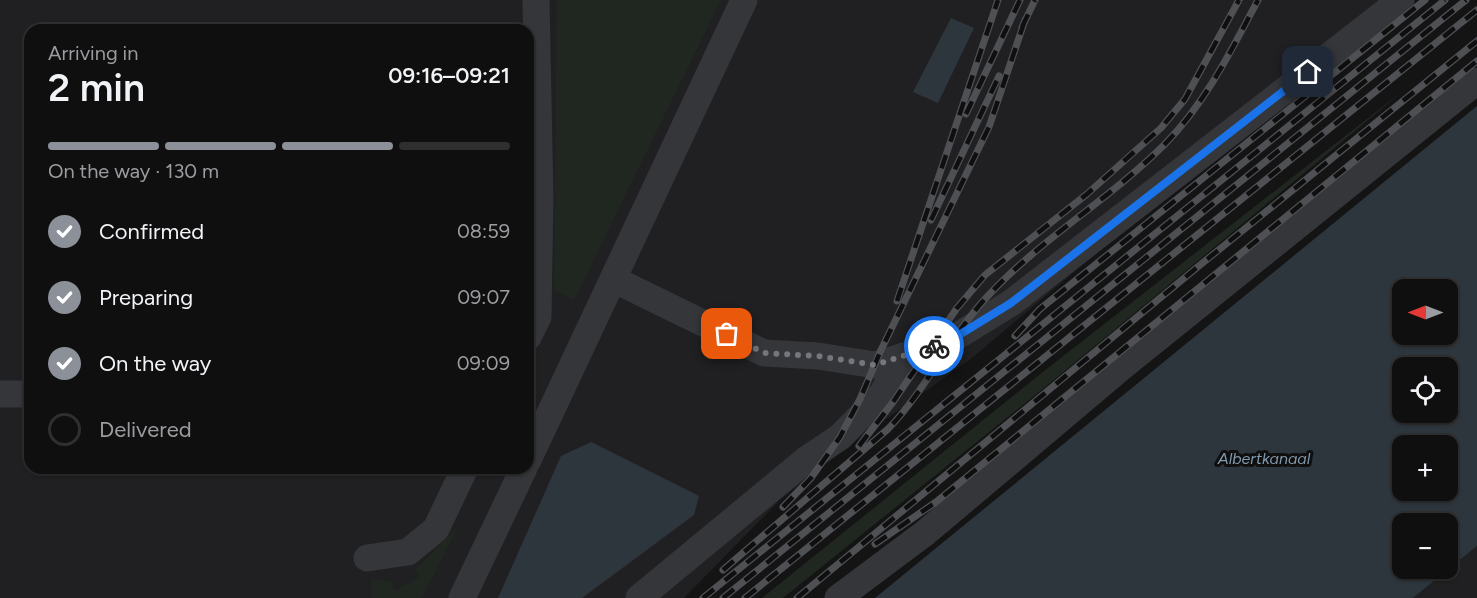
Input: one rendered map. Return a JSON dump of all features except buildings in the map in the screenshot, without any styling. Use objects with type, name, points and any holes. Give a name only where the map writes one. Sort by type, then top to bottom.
[{"type":"lane","points":[[534,325],[538,317],[540,198],[536,0]]},
{"type":"lane","points":[[534,447],[744,0]]},
{"type":"lane","points":[[613,279],[764,353],[818,356],[875,365],[903,356],[959,335],[1011,303],[1401,0]]},
{"type":"lane","points":[[838,598],[926,533],[1123,366],[1477,81]]},
{"type":"lane","points":[[639,598],[807,459],[840,437],[882,394],[903,356]]},
{"type":"lane","points":[[0,394],[24,394]]},
{"type":"lane","points":[[367,558],[408,552],[436,529],[462,474]]},
{"type":"lane","points":[[462,598],[521,474]]},
{"type":"shaded area","points":[[0,0],[1411,0],[1175,187],[972,358],[854,442],[780,500],[684,598],[0,598]]},
{"type":"shaded area","points":[[557,0],[721,0],[574,300],[554,290]]},
{"type":"shaded area","points":[[1408,87],[1055,379],[783,598],[762,598],[1044,371]]},
{"type":"shaded area","points":[[459,525],[422,598],[371,598],[371,579],[391,581],[395,591],[419,577],[416,569]]},
{"type":"shaded area","points":[[1477,546],[1477,598],[1413,598],[1436,579],[1458,579],[1458,561]]},
{"type":"water","points":[[951,18],[974,28],[938,103],[913,92]]},
{"type":"water","name":"Albertkanaal","points":[[1477,106],[1477,546],[1458,561],[1458,513],[1392,513],[1392,579],[1436,579],[1413,598],[875,598]]},
{"type":"water","points":[[591,442],[699,496],[694,515],[582,598],[498,598],[561,456]]},
{"type":"railway","points":[[897,301],[998,0]]},
{"type":"railway","points":[[966,114],[1020,0]]},
{"type":"railway","points":[[1022,27],[1035,0]]},
{"type":"railway","points":[[859,446],[893,402],[957,308],[985,275],[1087,194],[1161,128],[1185,99],[1239,0]]},
{"type":"railway","points":[[723,570],[888,429],[914,398],[960,330],[1007,277],[1028,257],[1121,184],[1165,144],[1180,128],[1205,93],[1228,57],[1258,0]]},
{"type":"railway","points":[[1015,336],[1040,309],[1425,0]]},
{"type":"railway","points":[[703,598],[1445,0]]},
{"type":"railway","points":[[723,598],[1466,0]]},
{"type":"railway","points":[[745,598],[1477,10]]},
{"type":"railway","points":[[783,507],[811,478],[840,437],[860,399],[881,350],[989,127],[1025,20]]},
{"type":"railway","points":[[797,598],[1200,265],[1477,41]]},
{"type":"railway","points":[[875,544],[936,502],[1477,61]]},
{"type":"railway","points":[[931,220],[999,76]]},
{"type":"way so far","points":[[727,334],[764,353],[818,356],[875,365],[934,346]]},
{"type":"route","points":[[934,346],[959,335],[1011,303],[1308,72]]}]
